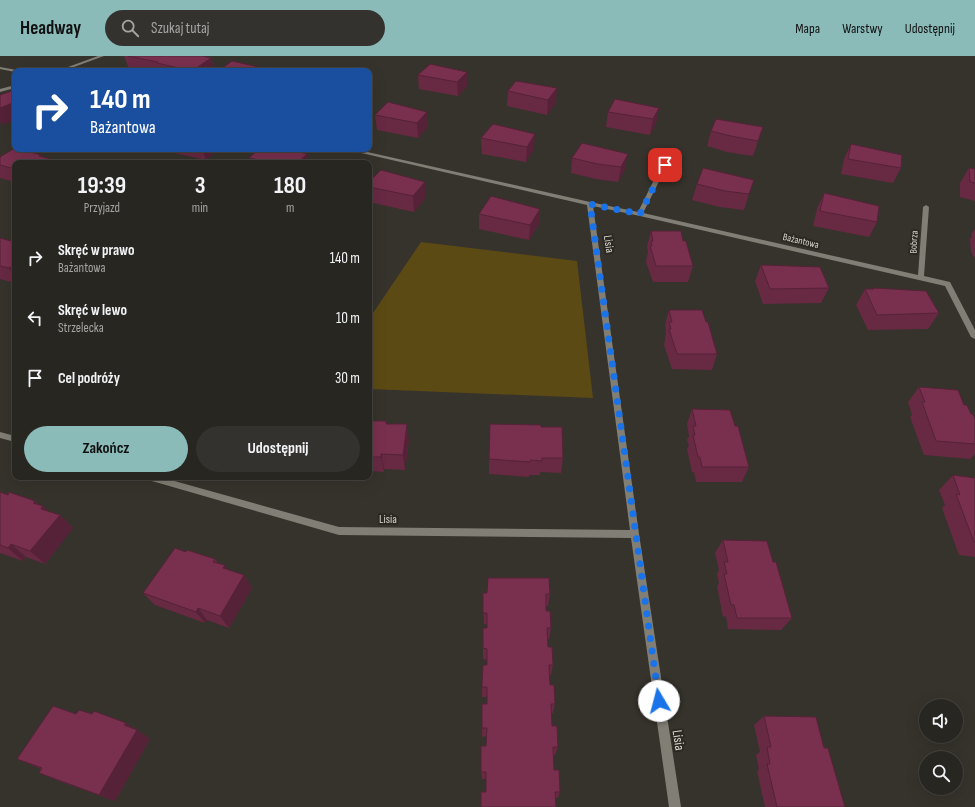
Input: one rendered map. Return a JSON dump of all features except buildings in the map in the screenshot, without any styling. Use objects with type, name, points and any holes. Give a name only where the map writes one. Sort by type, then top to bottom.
[{"type":"street","points":[[68,68],[102,56]]},
{"type":"street","points":[[0,68],[12,70]]},
{"type":"street","points":[[0,92],[12,87]]},
{"type":"street","points":[[360,152],[590,204]]},
{"type":"street","points":[[640,214],[671,152]]},
{"type":"street","name":"Bażantowa","points":[[590,204],[948,284],[975,338]]},
{"type":"street","name":"Lisia","points":[[590,204],[635,534],[675,807]]},
{"type":"street","name":"Bobrza","points":[[921,277],[926,207]]},
{"type":"street","points":[[0,435],[12,439]]},
{"type":"street","name":"Lisia","points":[[159,480],[339,531],[635,534]]},
{"type":"shaded area","points":[[421,242],[577,261],[593,398],[372,389],[372,315]]},
{"type":"route","points":[[659,701],[590,204],[640,214],[665,165]]}]
